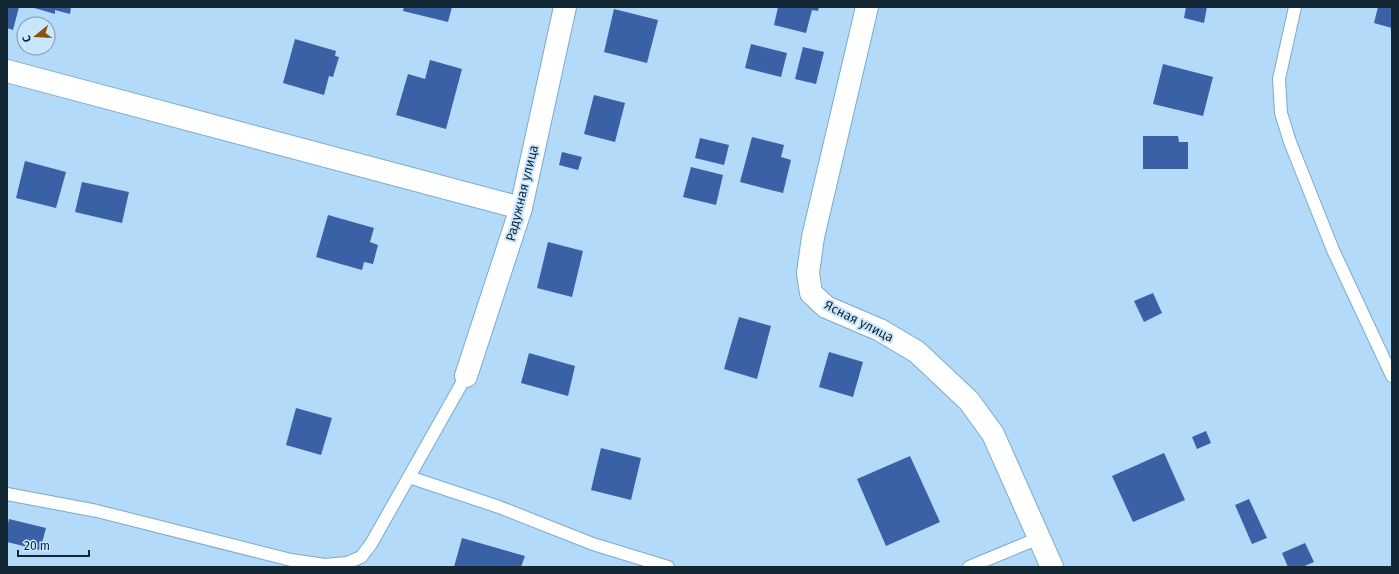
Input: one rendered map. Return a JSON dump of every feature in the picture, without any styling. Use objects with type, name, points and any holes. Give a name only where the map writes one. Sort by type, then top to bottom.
[{"type":"street","name":"Радужная улица","points":[[466,376],[521,208],[565,7]]},
{"type":"street","name":"Ясная улица","points":[[867,7],[813,237],[808,273],[810,293],[826,307],[880,330],[917,352],[969,400],[993,434],[1052,567]]},
{"type":"street","points":[[7,71],[521,208]]},
{"type":"lane","points":[[1296,7],[1279,79],[1281,114],[1290,142],[1333,250],[1392,376]]},
{"type":"lane","points":[[7,494],[97,512],[291,560],[325,565],[347,563],[361,557],[372,544],[466,376]]},
{"type":"lane","points":[[409,477],[499,506],[593,544],[668,567]]},
{"type":"lane","points":[[969,567],[1039,538]]},
{"type":"building","points":[[7,7],[19,7],[13,30],[7,28]]},
{"type":"building","points":[[31,7],[71,7],[70,14],[55,10],[55,14]]},
{"type":"building","points":[[404,7],[452,7],[448,22],[403,11]]},
{"type":"building","points":[[778,7],[819,7],[818,11],[812,10],[806,33],[774,25]]},
{"type":"building","points":[[1186,7],[1207,7],[1204,23],[1184,18]]},
{"type":"building","points":[[1378,7],[1392,7],[1392,28],[1374,23]]},
{"type":"building","points":[[614,9],[658,20],[647,63],[604,52]]},
{"type":"building","points":[[295,39],[336,51],[335,56],[339,57],[333,77],[329,76],[324,95],[283,83]]},
{"type":"building","points":[[751,44],[787,53],[781,77],[745,68]]},
{"type":"building","points":[[803,47],[824,52],[816,84],[795,79]]},
{"type":"building","points":[[430,60],[462,69],[446,129],[396,115],[408,74],[425,79]]},
{"type":"building","points":[[1163,64],[1213,77],[1203,116],[1153,104]]},
{"type":"building","points":[[594,95],[625,103],[615,142],[584,134]]},
{"type":"building","points":[[1143,136],[1178,136],[1179,142],[1188,142],[1188,169],[1143,169]]},
{"type":"building","points":[[752,137],[784,145],[781,157],[791,160],[783,193],[740,182]]},
{"type":"building","points":[[700,138],[729,145],[724,165],[695,158]]},
{"type":"building","points":[[562,152],[582,157],[578,170],[559,165]]},
{"type":"building","points":[[25,161],[66,172],[56,208],[16,198]]},
{"type":"building","points":[[691,167],[723,175],[716,205],[683,197]]},
{"type":"building","points":[[82,182],[129,192],[122,223],[75,212]]},
{"type":"building","points":[[328,215],[374,228],[370,242],[378,245],[373,264],[364,262],[362,270],[316,257]]},
{"type":"building","points":[[548,242],[583,251],[572,297],[537,288]]},
{"type":"building","points":[[1153,293],[1162,313],[1144,322],[1134,301]]},
{"type":"building","points":[[739,317],[771,326],[757,379],[724,369]]},
{"type":"building","points":[[829,352],[863,362],[853,397],[819,387]]},
{"type":"building","points":[[529,353],[575,366],[568,396],[521,383]]},
{"type":"building","points":[[296,408],[332,418],[321,455],[286,445]]},
{"type":"building","points":[[1206,431],[1211,443],[1197,449],[1192,437]]},
{"type":"building","points":[[601,448],[641,458],[631,500],[591,490]]},
{"type":"building","points":[[1164,453],[1185,500],[1133,522],[1112,476]]},
{"type":"building","points":[[910,456],[940,522],[886,546],[857,479]]},
{"type":"building","points":[[1249,499],[1267,538],[1252,544],[1235,505]]},
{"type":"building","points":[[9,519],[46,528],[40,550],[7,542],[7,528]]},
{"type":"building","points":[[462,538],[525,556],[521,567],[454,567]]},
{"type":"building","points":[[1305,543],[1314,562],[1302,567],[1288,567],[1282,553]]}]
